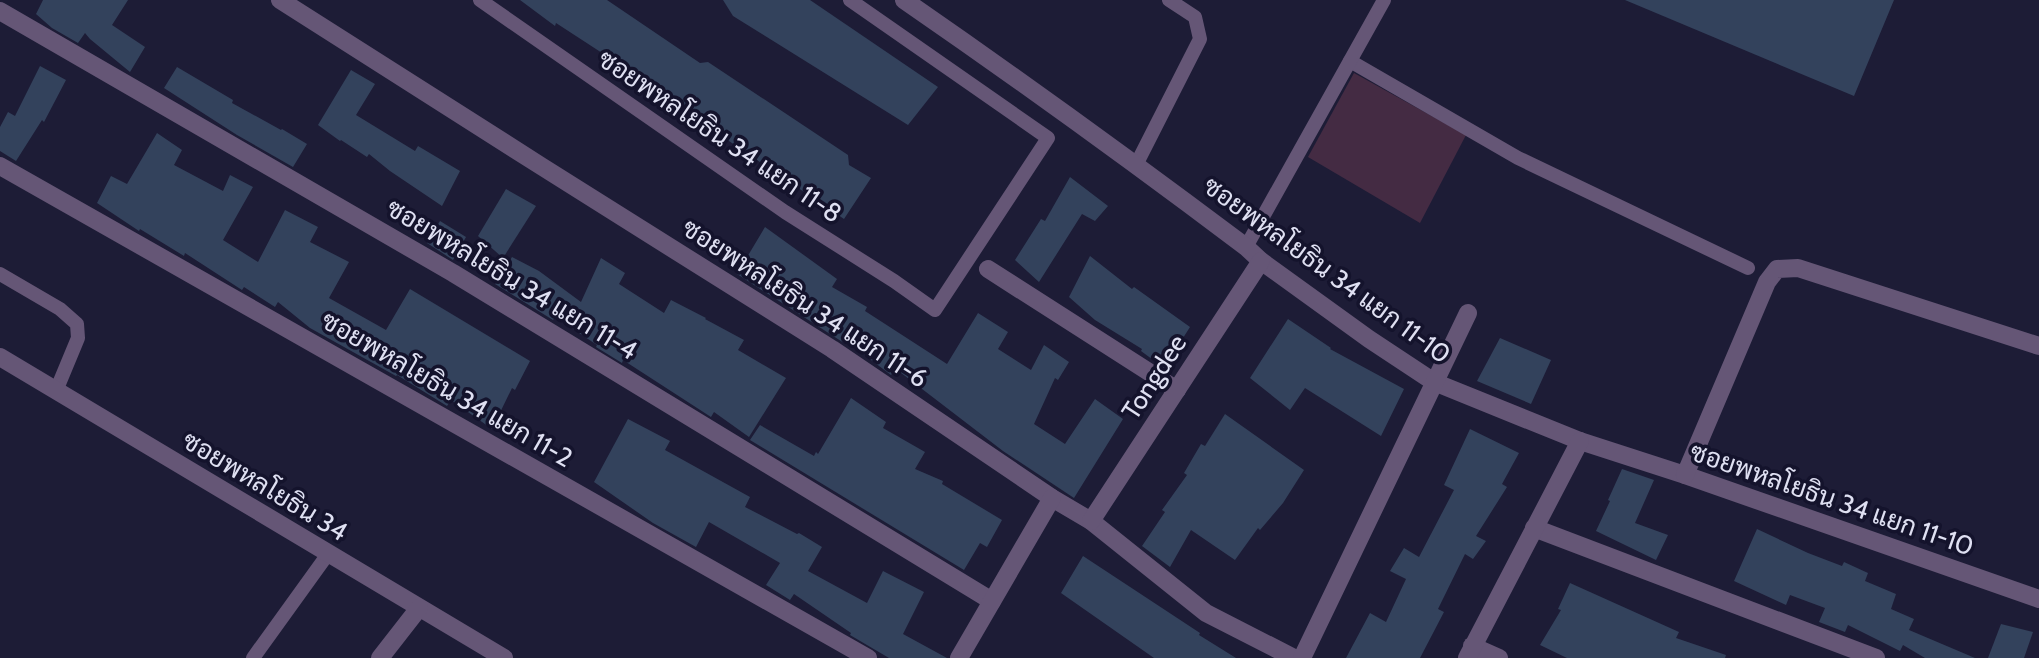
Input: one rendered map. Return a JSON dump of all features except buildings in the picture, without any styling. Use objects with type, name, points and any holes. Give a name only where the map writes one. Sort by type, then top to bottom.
[{"type":"street","name":"ซอยพหลโยธิน 34 แยก 11-6","points":[[280,0],[832,349],[1052,498],[1091,521],[1206,613],[1294,658]]},
{"type":"street","name":"ซอยพหลโยธิน 34 แยก 11-10","points":[[904,0],[1021,80],[1246,247],[1261,261],[1434,382],[1580,441],[2039,599]]},
{"type":"street","name":"ซอยพหลโยธิน 34 แยก 11-4","points":[[0,11],[453,273],[992,601]]},
{"type":"street","name":"ซอยพหลโยธิน 34 แยก 11-2","points":[[0,166],[868,658]]},
{"type":"street","name":"Tongdee","points":[[1091,521],[1261,261]]},
{"type":"street","points":[[1685,475],[1766,282],[1777,268],[1798,268],[2039,346]]},
{"type":"street","points":[[988,269],[1177,390]]},
{"type":"street","points":[[1303,658],[1468,313]]},
{"type":"street","name":"ซอยพหลโยธิน 34","points":[[0,357],[504,658]]},
{"type":"street","points":[[1499,658],[1470,652],[1580,441]]},
{"type":"street","points":[[959,658],[1052,498]]},
{"type":"street","points":[[1534,528],[1876,658]]},
{"type":"street","points":[[380,658],[419,608]]},
{"type":"lane","name":"ซอยพหลโยธิน 34 แยก 11-8","points":[[480,0],[785,212],[894,281],[934,310],[1048,138],[850,0]]},
{"type":"lane","points":[[1136,165],[1200,39],[1195,17],[1169,0]]},
{"type":"lane","points":[[1246,247],[1384,0]]},
{"type":"lane","points":[[1350,61],[1518,158],[1748,268]]},
{"type":"lane","points":[[0,274],[60,309],[77,324],[78,338],[56,391]]},
{"type":"lane","points":[[253,658],[328,554]]},
{"type":"shaded area","points":[[1354,73],[1466,135],[1420,223],[1308,157]]}]
